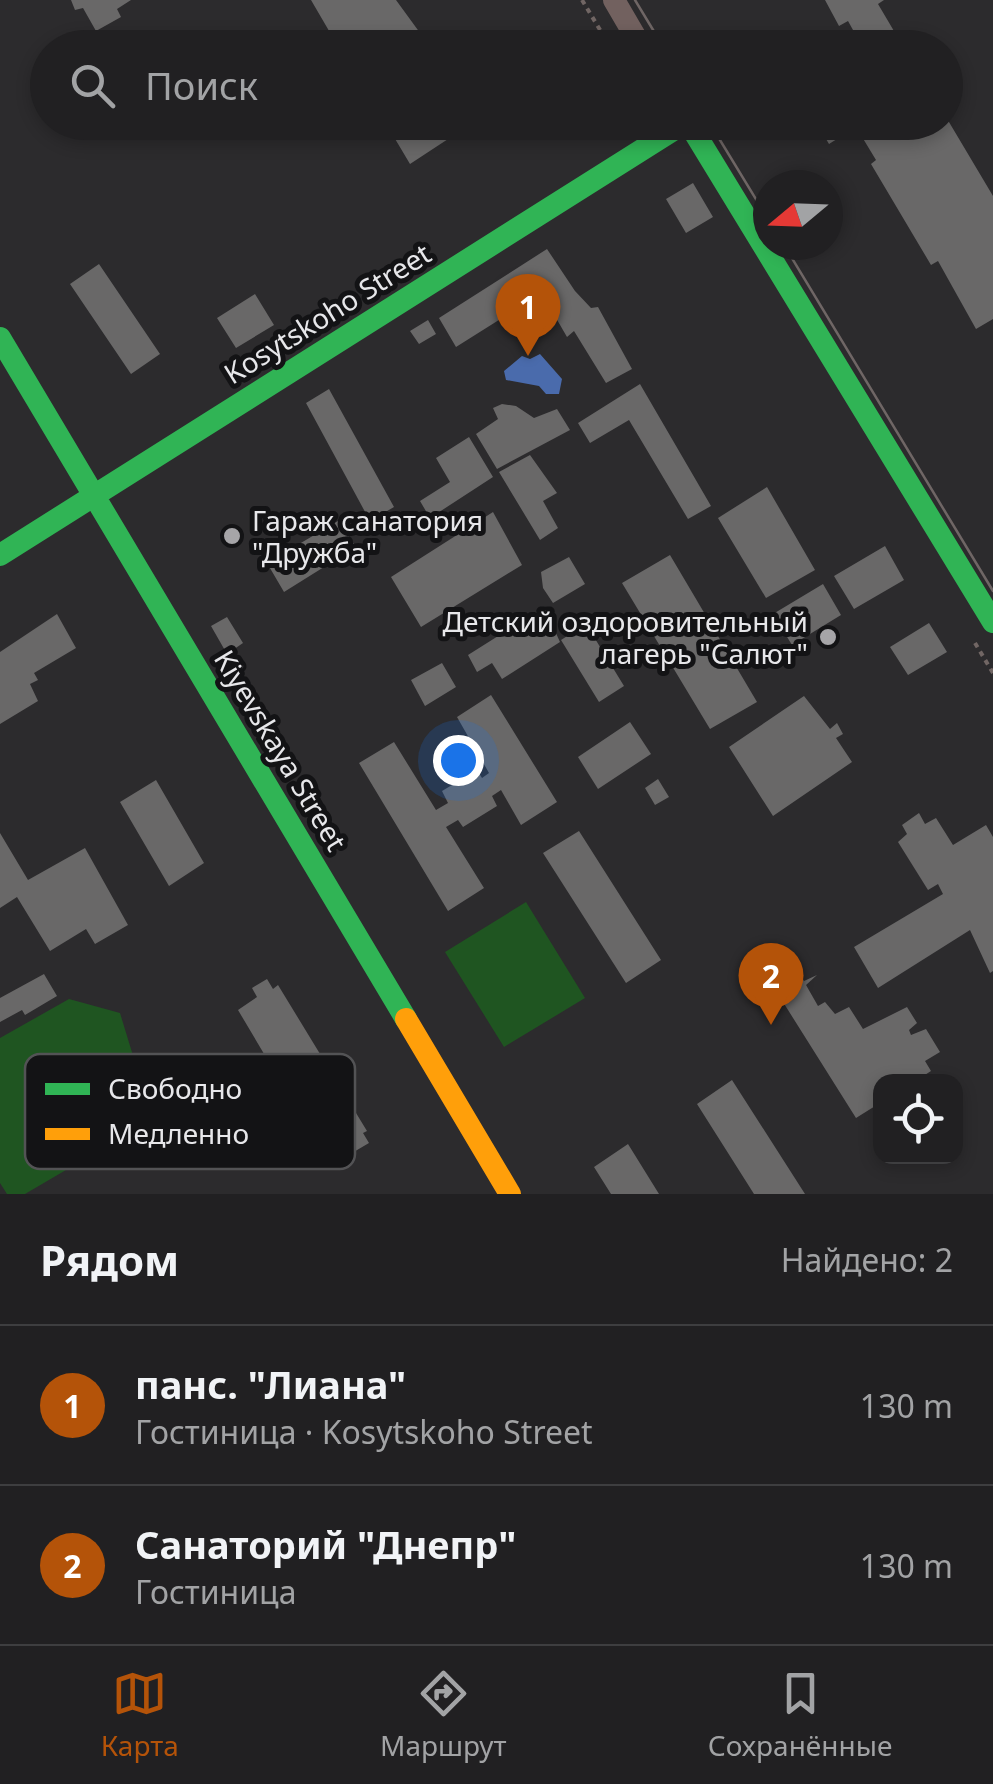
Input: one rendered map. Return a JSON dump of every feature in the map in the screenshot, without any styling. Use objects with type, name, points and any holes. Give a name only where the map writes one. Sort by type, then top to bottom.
[{"type":"street","points":[[614,0],[632,30]]},
{"type":"street","name":"Kosytskoho Street","points":[[0,555],[659,140]]},
{"type":"street","points":[[698,140],[993,622]]},
{"type":"street","name":"Kiyevskaya Street","points":[[0,338],[510,1194]]},
{"type":"path","points":[[582,0],[600,30]]},
{"type":"green space","points":[[526,902],[585,998],[504,1047],[445,952]]},
{"type":"green space","points":[[69,999],[120,1013],[133,1054],[25,1054],[25,1169],[68,1169],[25,1194],[7,1194],[0,1183],[0,1038]]},
{"type":"water","points":[[540,354],[562,379],[559,394],[546,394],[539,386],[506,380],[504,371],[522,356],[530,359]]},
{"type":"building","points":[[71,0],[131,0],[117,9],[121,17],[98,30],[83,8],[75,10]]},
{"type":"building","points":[[311,0],[396,0],[418,30],[328,30]]},
{"type":"building","points":[[825,0],[884,0],[878,4],[893,30],[853,30],[848,21],[839,26]]},
{"type":"building","points":[[396,140],[447,140],[410,164]]},
{"type":"building","points":[[864,140],[960,140],[993,196],[993,319],[976,329],[938,261],[931,265],[871,164],[876,160]]},
{"type":"building","points":[[693,183],[713,217],[686,233],[666,199]]},
{"type":"building","points":[[547,249],[575,291],[591,308],[598,307],[632,369],[606,383],[574,331],[567,337],[556,318],[550,320],[541,305],[529,301],[456,347],[439,318]]},
{"type":"building","points":[[99,264],[160,354],[131,374],[70,284]]},
{"type":"building","points":[[255,294],[274,325],[236,348],[217,318]]},
{"type":"building","points":[[428,320],[436,334],[419,344],[410,331]]},
{"type":"building","points":[[640,384],[711,506],[688,519],[629,420],[590,443],[578,423]]},
{"type":"building","points":[[329,389],[394,507],[370,521],[306,403]]},
{"type":"building","points":[[502,404],[516,406],[534,418],[557,409],[570,430],[497,469],[476,434],[498,419],[493,408]]},
{"type":"building","points":[[469,437],[493,477],[430,518],[420,501],[450,482],[436,458]]},
{"type":"building","points":[[530,455],[557,493],[543,501],[558,528],[540,540],[499,472]]},
{"type":"building","points":[[767,487],[815,570],[766,598],[718,518]]},
{"type":"building","points":[[493,512],[522,565],[421,627],[391,577]]},
{"type":"building","points":[[338,521],[356,547],[284,592],[267,563]]},
{"type":"building","points":[[885,546],[904,580],[854,609],[834,576]]},
{"type":"building","points":[[670,555],[757,702],[710,729],[622,583]]},
{"type":"building","points":[[569,557],[585,584],[553,603],[543,588],[541,572]]},
{"type":"building","points":[[823,584],[841,615],[792,645],[773,614]]},
{"type":"building","points":[[544,607],[560,642],[502,679],[492,663],[477,672],[468,655]]},
{"type":"building","points":[[57,614],[76,648],[34,673],[38,680],[30,684],[38,701],[0,724],[0,652]]},
{"type":"building","points":[[227,617],[243,643],[227,654],[211,626]]},
{"type":"building","points":[[929,623],[947,652],[908,675],[890,647]]},
{"type":"building","points":[[586,624],[624,686],[599,702],[561,640]]},
{"type":"building","points":[[442,663],[456,687],[425,706],[411,680]]},
{"type":"building","points":[[491,695],[557,802],[521,825],[501,790],[492,796],[497,806],[463,827],[458,820],[446,827],[484,888],[448,911],[359,763],[394,742],[436,810],[448,803],[442,791],[477,770],[482,778],[489,773],[457,717]]},
{"type":"building","points":[[804,696],[830,729],[837,723],[843,734],[836,738],[852,762],[773,816],[729,747]]},
{"type":"building","points":[[630,722],[651,754],[598,789],[578,757]]},
{"type":"building","points":[[658,779],[669,797],[655,805],[645,788]]},
{"type":"building","points":[[156,780],[204,863],[169,886],[120,802]]},
{"type":"building","points":[[919,813],[925,824],[936,818],[953,845],[986,825],[993,837],[993,971],[990,973],[970,930],[878,988],[854,947],[943,894],[938,884],[928,890],[898,842],[907,834],[902,825]]},
{"type":"building","points":[[579,831],[661,960],[626,983],[543,853]]},
{"type":"building","points":[[0,833],[28,880],[85,848],[128,925],[95,944],[86,929],[50,951],[17,897],[0,908]]},
{"type":"building","points":[[789,959],[804,981],[817,975],[806,985],[818,1006],[825,1002],[835,1014],[849,1007],[863,1029],[907,1007],[917,1023],[909,1030],[911,1035],[926,1029],[940,1052],[925,1061],[931,1071],[873,1074],[873,1107],[856,1118],[766,975]]},
{"type":"building","points":[[44,974],[57,996],[25,1015],[22,1010],[0,1022],[0,998]]},
{"type":"building","points":[[267,979],[273,989],[278,985],[320,1054],[264,1054],[238,1010],[257,997],[252,988]]},
{"type":"building","points":[[732,1080],[805,1194],[754,1194],[697,1104]]},
{"type":"building","points":[[355,1111],[367,1131],[363,1133],[369,1143],[355,1151]]},
{"type":"building","points":[[628,1144],[659,1194],[611,1194],[594,1167]]},
{"type":"tram line","points":[[635,0],[653,30]]},
{"type":"tram line","points":[[720,140],[753,194]]},
{"type":"tram line","points":[[793,260],[993,591]]},
{"type":"traffic: fast","points":[[0,555],[657,140]]},
{"type":"traffic: fast","points":[[699,140],[993,622]]},
{"type":"traffic: fast","points":[[0,338],[406,1019]]},
{"type":"traffic: slow","points":[[406,1019],[510,1194]]},
{"type":"place","name":"панс. \"Лиана\"","points":[[528,356]]},
{"type":"place","name":"Гараж санатория \"Дружба\"","points":[[232,536]]},
{"type":"place","name":"Детский оздоровительный лагерь \"Салют\"","points":[[828,637]]},
{"type":"place","name":"Санаторий \"Днепр\"","points":[[771,1025]]}]
